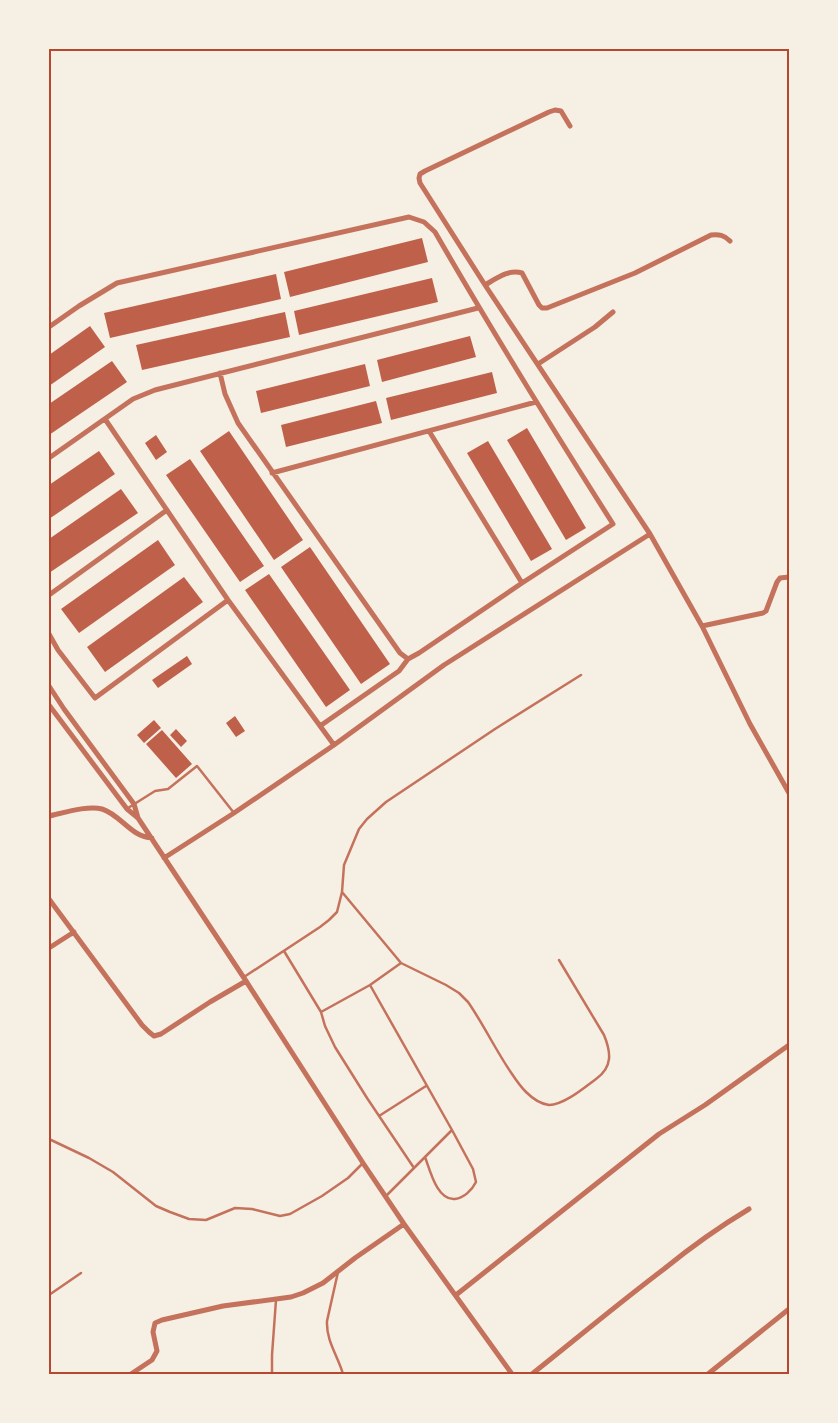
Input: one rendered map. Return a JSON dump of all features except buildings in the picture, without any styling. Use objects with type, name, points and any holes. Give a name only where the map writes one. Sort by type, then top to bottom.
[{"type":"street","points":[[570,126],[561,111],[549,112],[420,174],[420,183],[485,285],[650,534],[702,626],[750,724],[789,793]]},
{"type":"street","points":[[49,327],[79,306],[118,283],[409,217],[424,222],[435,232],[478,308],[613,524],[522,583],[419,654],[408,659],[399,671],[320,726]]},
{"type":"street","points":[[485,285],[505,273],[522,273],[539,305],[542,308],[547,308],[635,273],[711,235],[718,234],[730,241]]},
{"type":"street","points":[[49,458],[133,399],[155,390],[478,308]]},
{"type":"street","points":[[538,364],[595,327],[613,312]]},
{"type":"street","points":[[220,373],[225,394],[238,423],[400,653],[408,659]]},
{"type":"street","points":[[272,473],[536,402]]},
{"type":"street","points":[[105,419],[228,600],[334,745]]},
{"type":"street","points":[[429,431],[522,583]]},
{"type":"street","points":[[49,595],[167,510]]},
{"type":"street","points":[[164,858],[334,745],[411,687],[444,665],[650,534]]},
{"type":"street","points":[[702,626],[763,613],[777,582],[780,578],[789,578]]},
{"type":"street","points":[[49,634],[58,650],[95,698],[228,600]]},
{"type":"street","points":[[49,686],[134,804],[138,818]]},
{"type":"street","points":[[49,705],[127,809],[138,818],[152,838],[363,1163],[404,1224],[512,1374]]},
{"type":"street","points":[[49,816],[86,809],[104,809],[141,836],[152,838]]},
{"type":"street","points":[[49,899],[142,1025],[154,1036],[161,1034],[245,979]]},
{"type":"street","points":[[49,948],[74,932]]},
{"type":"street","points":[[456,1295],[659,1134],[705,1105],[789,1045]]},
{"type":"street","points":[[532,1374],[640,1287],[727,1222],[749,1209]]},
{"type":"street","points":[[131,1374],[152,1360],[157,1351],[153,1332],[155,1323],[223,1306],[291,1297],[303,1293],[323,1283],[404,1224]]},
{"type":"street","points":[[708,1374],[789,1309]]},
{"type":"lane","points":[[245,979],[337,912],[342,892],[344,866],[359,830],[375,811],[495,728],[581,675]]},
{"type":"lane","points":[[127,809],[154,791],[168,789],[197,766],[234,813]]},
{"type":"lane","points":[[342,892],[401,963],[446,985],[464,997],[476,1012],[506,1066],[526,1092],[538,1102],[549,1105],[559,1103],[602,1075],[609,1059],[609,1048],[604,1035],[558,960]]},
{"type":"lane","points":[[284,951],[322,1012],[335,1046],[414,1168]]},
{"type":"lane","points":[[322,1012],[370,985],[401,963]]},
{"type":"lane","points":[[370,985],[473,1169],[476,1182],[460,1198],[450,1200],[438,1191],[424,1157]]},
{"type":"lane","points":[[379,1116],[427,1086]]},
{"type":"lane","points":[[386,1196],[452,1130]]},
{"type":"lane","points":[[49,1139],[113,1172],[156,1206],[189,1218],[206,1220],[235,1208],[252,1209],[280,1216],[290,1214],[322,1196],[348,1178],[363,1163]]},
{"type":"lane","points":[[338,1271],[327,1328],[328,1337],[343,1374]]},
{"type":"lane","points":[[49,1295],[81,1273]]},
{"type":"lane","points":[[272,1374],[276,1298]]}]
